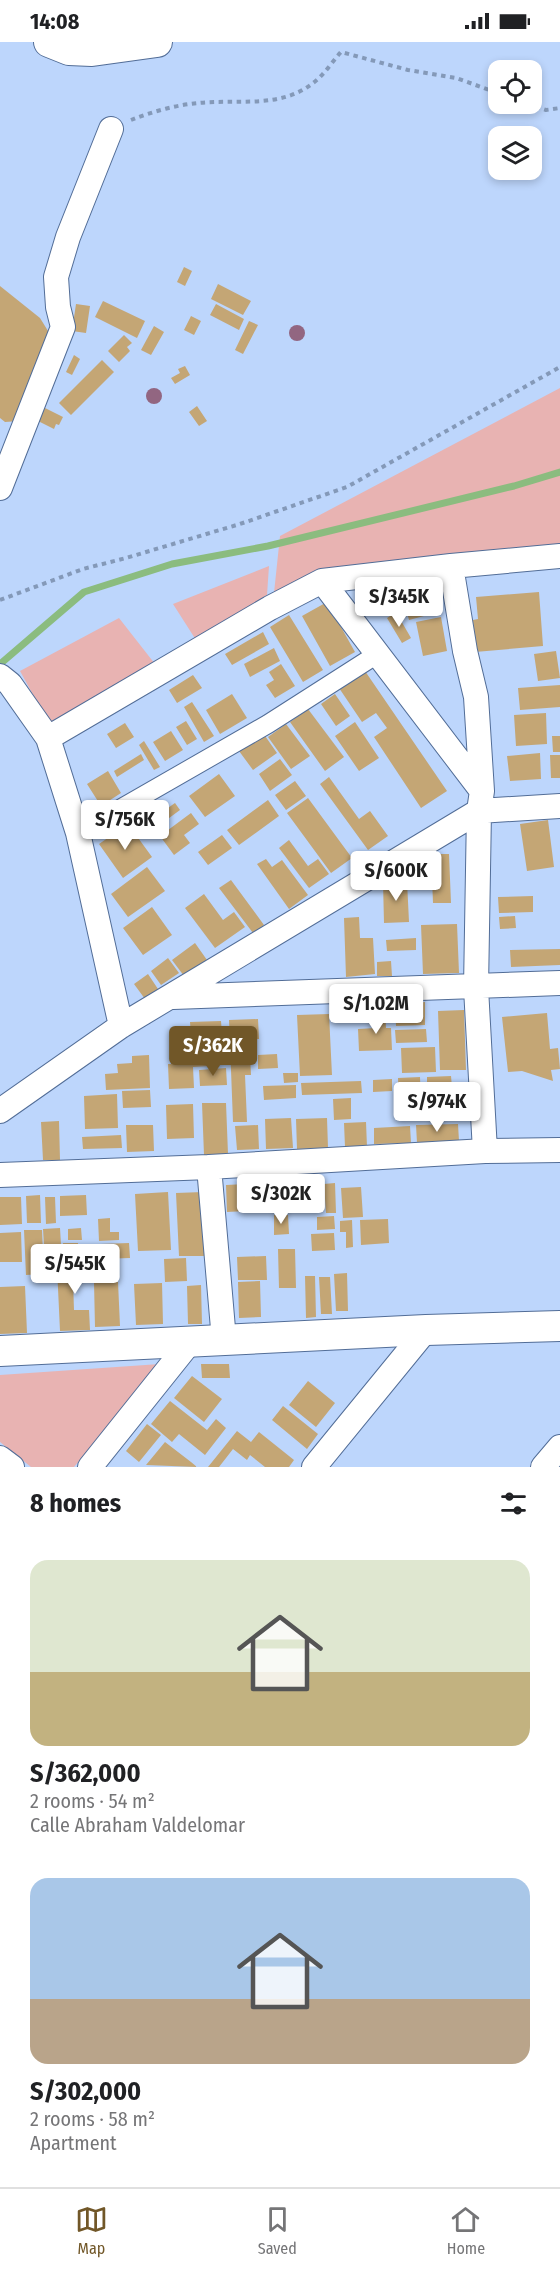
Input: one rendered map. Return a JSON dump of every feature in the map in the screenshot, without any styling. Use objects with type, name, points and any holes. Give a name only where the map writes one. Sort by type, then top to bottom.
[{"type":"street","points":[[49,42],[69,50],[92,51],[157,42]]},
{"type":"street","points":[[0,488],[63,327],[58,308],[56,277],[68,237],[111,129]]},
{"type":"street","points":[[48,738],[270,608],[322,581],[560,556]]},
{"type":"street","points":[[451,566],[465,651],[476,697],[480,801],[476,988],[485,1151]]},
{"type":"street","points":[[322,581],[380,654],[480,801]]},
{"type":"street","points":[[78,833],[267,724],[380,654]]},
{"type":"street","points":[[5,680],[48,738],[78,833],[121,1026]]},
{"type":"street","points":[[0,1111],[121,1026],[480,801],[560,807]]},
{"type":"street","points":[[169,997],[476,988],[560,983]]},
{"type":"street","points":[[0,1175],[209,1167],[485,1151],[560,1150]]},
{"type":"street","points":[[209,1167],[224,1340]]},
{"type":"street","points":[[0,1351],[426,1330],[560,1326]]},
{"type":"street","points":[[314,1467],[426,1330]]},
{"type":"street","points":[[90,1467],[190,1342]]},
{"type":"street","points":[[543,1467],[560,1447]]},
{"type":"street","points":[[0,1458],[12,1467]]},
{"type":"path","points":[[111,129],[146,114],[196,103],[260,102],[289,95],[313,84],[341,52],[408,70],[456,78],[488,89]]},
{"type":"path","points":[[542,109],[560,108]]},
{"type":"path","points":[[0,600],[83,569],[240,524],[346,487],[560,367]]},
{"type":"shaded area","points":[[560,388],[560,547],[274,593],[280,536]]},
{"type":"shaded area","points":[[269,566],[267,595],[196,640],[173,604]]},
{"type":"shaded area","points":[[119,618],[155,664],[49,724],[20,671]]},
{"type":"shaded area","points":[[160,1364],[74,1467],[31,1467],[0,1442],[0,1375]]},
{"type":"building","points":[[184,267],[192,271],[185,286],[177,282]]},
{"type":"building","points":[[218,284],[251,301],[243,315],[211,299]]},
{"type":"building","points":[[0,286],[40,318],[53,339],[19,421],[5,422],[0,418]]},
{"type":"building","points":[[103,301],[145,321],[137,338],[95,317]]},
{"type":"building","points":[[76,304],[90,306],[86,333],[72,331]]},
{"type":"building","points":[[216,304],[244,319],[239,330],[210,315]]},
{"type":"building","points":[[191,316],[201,321],[194,335],[184,330]]},
{"type":"building","points":[[249,321],[258,325],[243,354],[235,350]]},
{"type":"building","points":[[154,326],[164,332],[151,355],[141,350]]},
{"type":"building","points":[[124,335],[132,343],[127,347],[130,351],[119,362],[108,351]]},
{"type":"building","points":[[74,355],[80,359],[72,375],[66,372]]},
{"type":"building","points":[[102,360],[114,372],[71,415],[59,403]]},
{"type":"building","points":[[185,366],[190,375],[175,384],[171,378],[180,373],[178,369]]},
{"type":"building","points":[[197,406],[207,421],[199,426],[189,412]]},
{"type":"building","points":[[43,407],[63,417],[54,429],[36,420]]},
{"type":"building","points":[[431,583],[439,612],[409,620],[404,602],[417,599],[414,587]]},
{"type":"building","points":[[539,592],[543,646],[475,652],[473,620],[478,619],[476,597]]},
{"type":"building","points":[[327,602],[355,652],[330,666],[302,616]]},
{"type":"building","points":[[396,612],[411,638],[402,643],[387,618]]},
{"type":"building","points":[[289,615],[323,670],[303,682],[270,627]]},
{"type":"building","points":[[441,617],[447,651],[423,656],[416,622]]},
{"type":"building","points":[[263,632],[269,644],[232,665],[225,654]]},
{"type":"building","points":[[274,648],[280,661],[250,677],[244,664]]},
{"type":"building","points":[[556,651],[560,678],[538,681],[534,654]]},
{"type":"building","points":[[281,664],[295,686],[275,698],[266,685],[274,680],[269,672]]},
{"type":"building","points":[[365,671],[447,791],[421,808],[374,737],[387,728],[376,713],[362,722],[339,688]]},
{"type":"building","points":[[193,675],[202,688],[177,703],[169,690]]},
{"type":"building","points":[[560,685],[560,707],[520,710],[518,688]]},
{"type":"building","points":[[232,694],[247,718],[220,734],[206,710]]},
{"type":"building","points":[[335,694],[350,716],[336,726],[321,704]]},
{"type":"building","points":[[192,702],[214,736],[204,742],[184,707]]},
{"type":"building","points":[[308,709],[344,757],[325,771],[290,722]]},
{"type":"building","points":[[546,713],[547,744],[516,746],[514,715]]},
{"type":"building","points":[[186,721],[197,739],[187,745],[176,727]]},
{"type":"building","points":[[355,722],[379,758],[359,771],[335,736]]},
{"type":"building","points":[[125,723],[134,737],[116,748],[107,734]]},
{"type":"building","points":[[286,724],[310,756],[291,769],[268,737]]},
{"type":"building","points":[[171,731],[183,750],[165,761],[153,742]]},
{"type":"building","points":[[263,733],[277,753],[253,770],[239,751]]},
{"type":"building","points":[[552,736],[560,736],[560,752],[553,752]]},
{"type":"building","points":[[144,741],[160,767],[154,770],[139,745]]},
{"type":"building","points":[[540,753],[541,779],[510,781],[507,756]]},
{"type":"building","points":[[141,754],[144,760],[117,777],[114,771]]},
{"type":"building","points":[[550,755],[560,755],[560,778],[551,778]]},
{"type":"building","points":[[280,759],[292,775],[270,791],[259,774]]},
{"type":"building","points":[[108,771],[121,793],[101,806],[87,784]]},
{"type":"building","points":[[219,774],[235,796],[205,817],[189,796]]},
{"type":"building","points":[[329,777],[359,819],[370,811],[388,836],[368,850],[320,784]]},
{"type":"building","points":[[295,781],[306,796],[286,810],[275,795]]},
{"type":"building","points":[[308,798],[352,858],[331,873],[287,813]]},
{"type":"building","points":[[268,800],[279,816],[239,845],[227,830]]},
{"type":"building","points":[[175,803],[180,810],[161,824],[155,817]]},
{"type":"building","points":[[191,813],[199,824],[184,835],[190,843],[174,855],[160,836]]},
{"type":"building","points":[[548,820],[554,867],[527,871],[520,824]]},
{"type":"building","points":[[128,824],[152,857],[123,878],[99,844]]},
{"type":"building","points":[[222,835],[232,848],[208,865],[198,852]]},
{"type":"building","points":[[289,840],[308,866],[318,859],[329,874],[309,888],[279,848]]},
{"type":"building","points":[[431,854],[449,854],[451,903],[433,903]]},
{"type":"building","points":[[266,859],[272,867],[282,860],[308,895],[289,909],[257,864]]},
{"type":"building","points":[[147,867],[165,891],[128,917],[111,894]]},
{"type":"building","points":[[231,880],[264,925],[253,933],[219,888]]},
{"type":"building","points":[[407,881],[409,922],[384,923],[383,882]]},
{"type":"building","points":[[204,894],[223,920],[234,912],[245,927],[215,948],[185,908]]},
{"type":"building","points":[[533,896],[533,912],[499,913],[498,897]]},
{"type":"building","points":[[152,907],[172,935],[143,955],[123,928]]},
{"type":"building","points":[[515,916],[516,928],[500,929],[499,917]]},
{"type":"building","points":[[359,917],[360,938],[373,938],[375,974],[346,977],[344,918]]},
{"type":"building","points":[[457,924],[459,973],[423,974],[421,925]]},
{"type":"building","points":[[416,938],[416,950],[387,951],[386,940]]},
{"type":"building","points":[[195,943],[207,960],[184,976],[172,960]]},
{"type":"building","points":[[560,949],[560,965],[511,967],[510,950]]},
{"type":"building","points":[[168,958],[179,973],[161,985],[151,971]]},
{"type":"building","points":[[391,961],[392,976],[377,976],[377,962]]},
{"type":"building","points":[[148,974],[158,989],[145,999],[134,984]]},
{"type":"building","points":[[425,1002],[425,1025],[396,1026],[395,1004]]},
{"type":"building","points":[[375,1007],[385,1007],[386,1028],[391,1028],[392,1050],[359,1051],[358,1029],[376,1028]]},
{"type":"building","points":[[464,1010],[466,1070],[440,1070],[438,1011]]},
{"type":"building","points":[[547,1013],[550,1049],[558,1048],[560,1069],[551,1070],[553,1081],[522,1071],[508,1072],[502,1017]]},
{"type":"building","points":[[329,1014],[332,1075],[300,1076],[297,1015]]},
{"type":"building","points":[[258,1019],[259,1039],[230,1040],[229,1020]]},
{"type":"building","points":[[221,1021],[222,1034],[191,1035],[190,1022]]},
{"type":"building","points":[[426,1029],[427,1042],[396,1043],[395,1030]]},
{"type":"building","points":[[209,1037],[210,1066],[193,1067],[194,1088],[169,1089],[168,1064],[194,1064],[193,1038]]},
{"type":"building","points":[[243,1043],[244,1055],[250,1055],[251,1075],[245,1075],[247,1122],[233,1122],[230,1044]]},
{"type":"building","points":[[435,1047],[436,1072],[402,1073],[401,1048]]},
{"type":"building","points":[[277,1054],[278,1068],[258,1069],[258,1055]]},
{"type":"building","points":[[149,1055],[150,1088],[106,1090],[105,1074],[118,1073],[117,1064],[132,1063],[132,1056]]},
{"type":"building","points":[[226,1068],[227,1085],[200,1086],[199,1070]]},
{"type":"building","points":[[283,1073],[298,1073],[298,1082],[284,1083]]},
{"type":"building","points":[[451,1076],[453,1098],[427,1099],[427,1077]]},
{"type":"building","points":[[420,1077],[421,1102],[399,1102],[398,1078]]},
{"type":"building","points":[[392,1079],[392,1091],[373,1092],[373,1080]]},
{"type":"building","points":[[361,1081],[362,1093],[302,1095],[301,1083]]},
{"type":"building","points":[[296,1085],[296,1098],[264,1100],[263,1086]]},
{"type":"building","points":[[150,1090],[151,1107],[123,1108],[122,1091]]},
{"type":"building","points":[[117,1094],[118,1128],[85,1129],[84,1096]]},
{"type":"building","points":[[351,1098],[351,1119],[334,1120],[333,1099]]},
{"type":"building","points":[[202,1103],[226,1103],[228,1154],[204,1155]]},
{"type":"building","points":[[464,1103],[465,1113],[408,1115],[408,1105]]},
{"type":"building","points":[[193,1104],[194,1138],[167,1139],[166,1105]]},
{"type":"building","points":[[291,1118],[293,1148],[266,1149],[265,1119]]},
{"type":"building","points":[[327,1118],[328,1148],[297,1149],[296,1119]]},
{"type":"building","points":[[59,1121],[60,1160],[43,1160],[41,1122]]},
{"type":"building","points":[[366,1122],[367,1147],[345,1147],[344,1123]]},
{"type":"building","points":[[458,1124],[459,1141],[417,1143],[416,1125]]},
{"type":"building","points":[[126,1125],[153,1125],[154,1151],[127,1152]]},
{"type":"building","points":[[258,1125],[259,1149],[237,1150],[235,1126]]},
{"type":"building","points":[[410,1126],[411,1143],[374,1144],[374,1128]]},
{"type":"building","points":[[121,1135],[122,1148],[83,1149],[82,1137]]},
{"type":"building","points":[[263,1183],[265,1210],[227,1212],[226,1185]]},
{"type":"building","points":[[335,1183],[336,1213],[326,1213],[324,1184]]},
{"type":"building","points":[[361,1187],[363,1217],[343,1218],[341,1188]]},
{"type":"building","points":[[168,1192],[171,1250],[138,1251],[135,1194]]},
{"type":"building","points":[[203,1192],[206,1256],[179,1256],[176,1193]]},
{"type":"building","points":[[40,1195],[41,1223],[27,1223],[26,1196]]},
{"type":"building","points":[[86,1195],[87,1215],[60,1216],[60,1196]]},
{"type":"building","points":[[0,1197],[21,1197],[22,1224],[0,1225]]},
{"type":"building","points":[[45,1197],[55,1197],[56,1223],[46,1224]]},
{"type":"building","points":[[302,1199],[322,1199],[322,1211],[303,1212]]},
{"type":"building","points":[[274,1215],[288,1215],[289,1234],[274,1235]]},
{"type":"building","points":[[334,1216],[335,1229],[317,1230],[317,1217]]},
{"type":"building","points":[[110,1218],[110,1232],[119,1232],[119,1240],[99,1241],[98,1219]]},
{"type":"building","points":[[388,1219],[389,1243],[361,1245],[360,1220]]},
{"type":"building","points":[[352,1220],[353,1247],[346,1248],[346,1232],[340,1232],[340,1221]]},
{"type":"building","points":[[60,1228],[62,1262],[45,1263],[43,1229]]},
{"type":"building","points":[[81,1228],[82,1240],[68,1240],[68,1229]]},
{"type":"building","points":[[24,1230],[42,1230],[44,1274],[26,1275]]},
{"type":"building","points":[[21,1232],[22,1262],[0,1262],[0,1233]]},
{"type":"building","points":[[334,1233],[335,1250],[312,1251],[311,1234]]},
{"type":"building","points":[[63,1243],[78,1243],[79,1262],[64,1263]]},
{"type":"building","points":[[129,1243],[130,1258],[100,1259],[100,1244]]},
{"type":"building","points":[[278,1249],[295,1249],[296,1288],[279,1288]]},
{"type":"building","points":[[266,1256],[267,1280],[238,1280],[237,1257]]},
{"type":"building","points":[[186,1258],[187,1281],[165,1282],[164,1259]]},
{"type":"building","points":[[106,1265],[107,1280],[73,1281],[74,1310],[89,1310],[90,1330],[60,1331],[57,1267]]},
{"type":"building","points":[[347,1273],[348,1311],[336,1311],[334,1274]]},
{"type":"building","points":[[305,1276],[315,1276],[316,1317],[306,1318]]},
{"type":"building","points":[[319,1277],[330,1277],[332,1314],[321,1314]]},
{"type":"building","points":[[260,1281],[261,1317],[239,1318],[238,1282]]},
{"type":"building","points":[[94,1282],[118,1282],[120,1326],[95,1327]]},
{"type":"building","points":[[162,1283],[163,1324],[136,1325],[134,1284]]},
{"type":"building","points":[[201,1285],[202,1324],[188,1324],[187,1286]]},
{"type":"building","points":[[25,1286],[27,1333],[0,1334],[0,1287]]},
{"type":"building","points":[[201,1364],[229,1364],[230,1378],[202,1378]]},
{"type":"building","points":[[192,1376],[222,1399],[204,1422],[174,1398]]},
{"type":"building","points":[[308,1381],[335,1403],[316,1427],[289,1405]]},
{"type":"building","points":[[170,1401],[207,1430],[216,1419],[226,1428],[205,1455],[179,1434],[172,1442],[151,1424]]},
{"type":"building","points":[[283,1406],[318,1434],[307,1449],[272,1420]]},
{"type":"building","points":[[147,1424],[161,1435],[139,1462],[126,1451]]},
{"type":"building","points":[[237,1431],[251,1442],[259,1432],[294,1460],[289,1467],[265,1467],[250,1455],[247,1460],[233,1449],[219,1467],[208,1467]]},
{"type":"building","points":[[165,1442],[191,1462],[197,1467],[146,1465]]},
{"type":"waterway","points":[[0,664],[84,592],[172,564],[268,546],[514,486],[560,472]]}]
